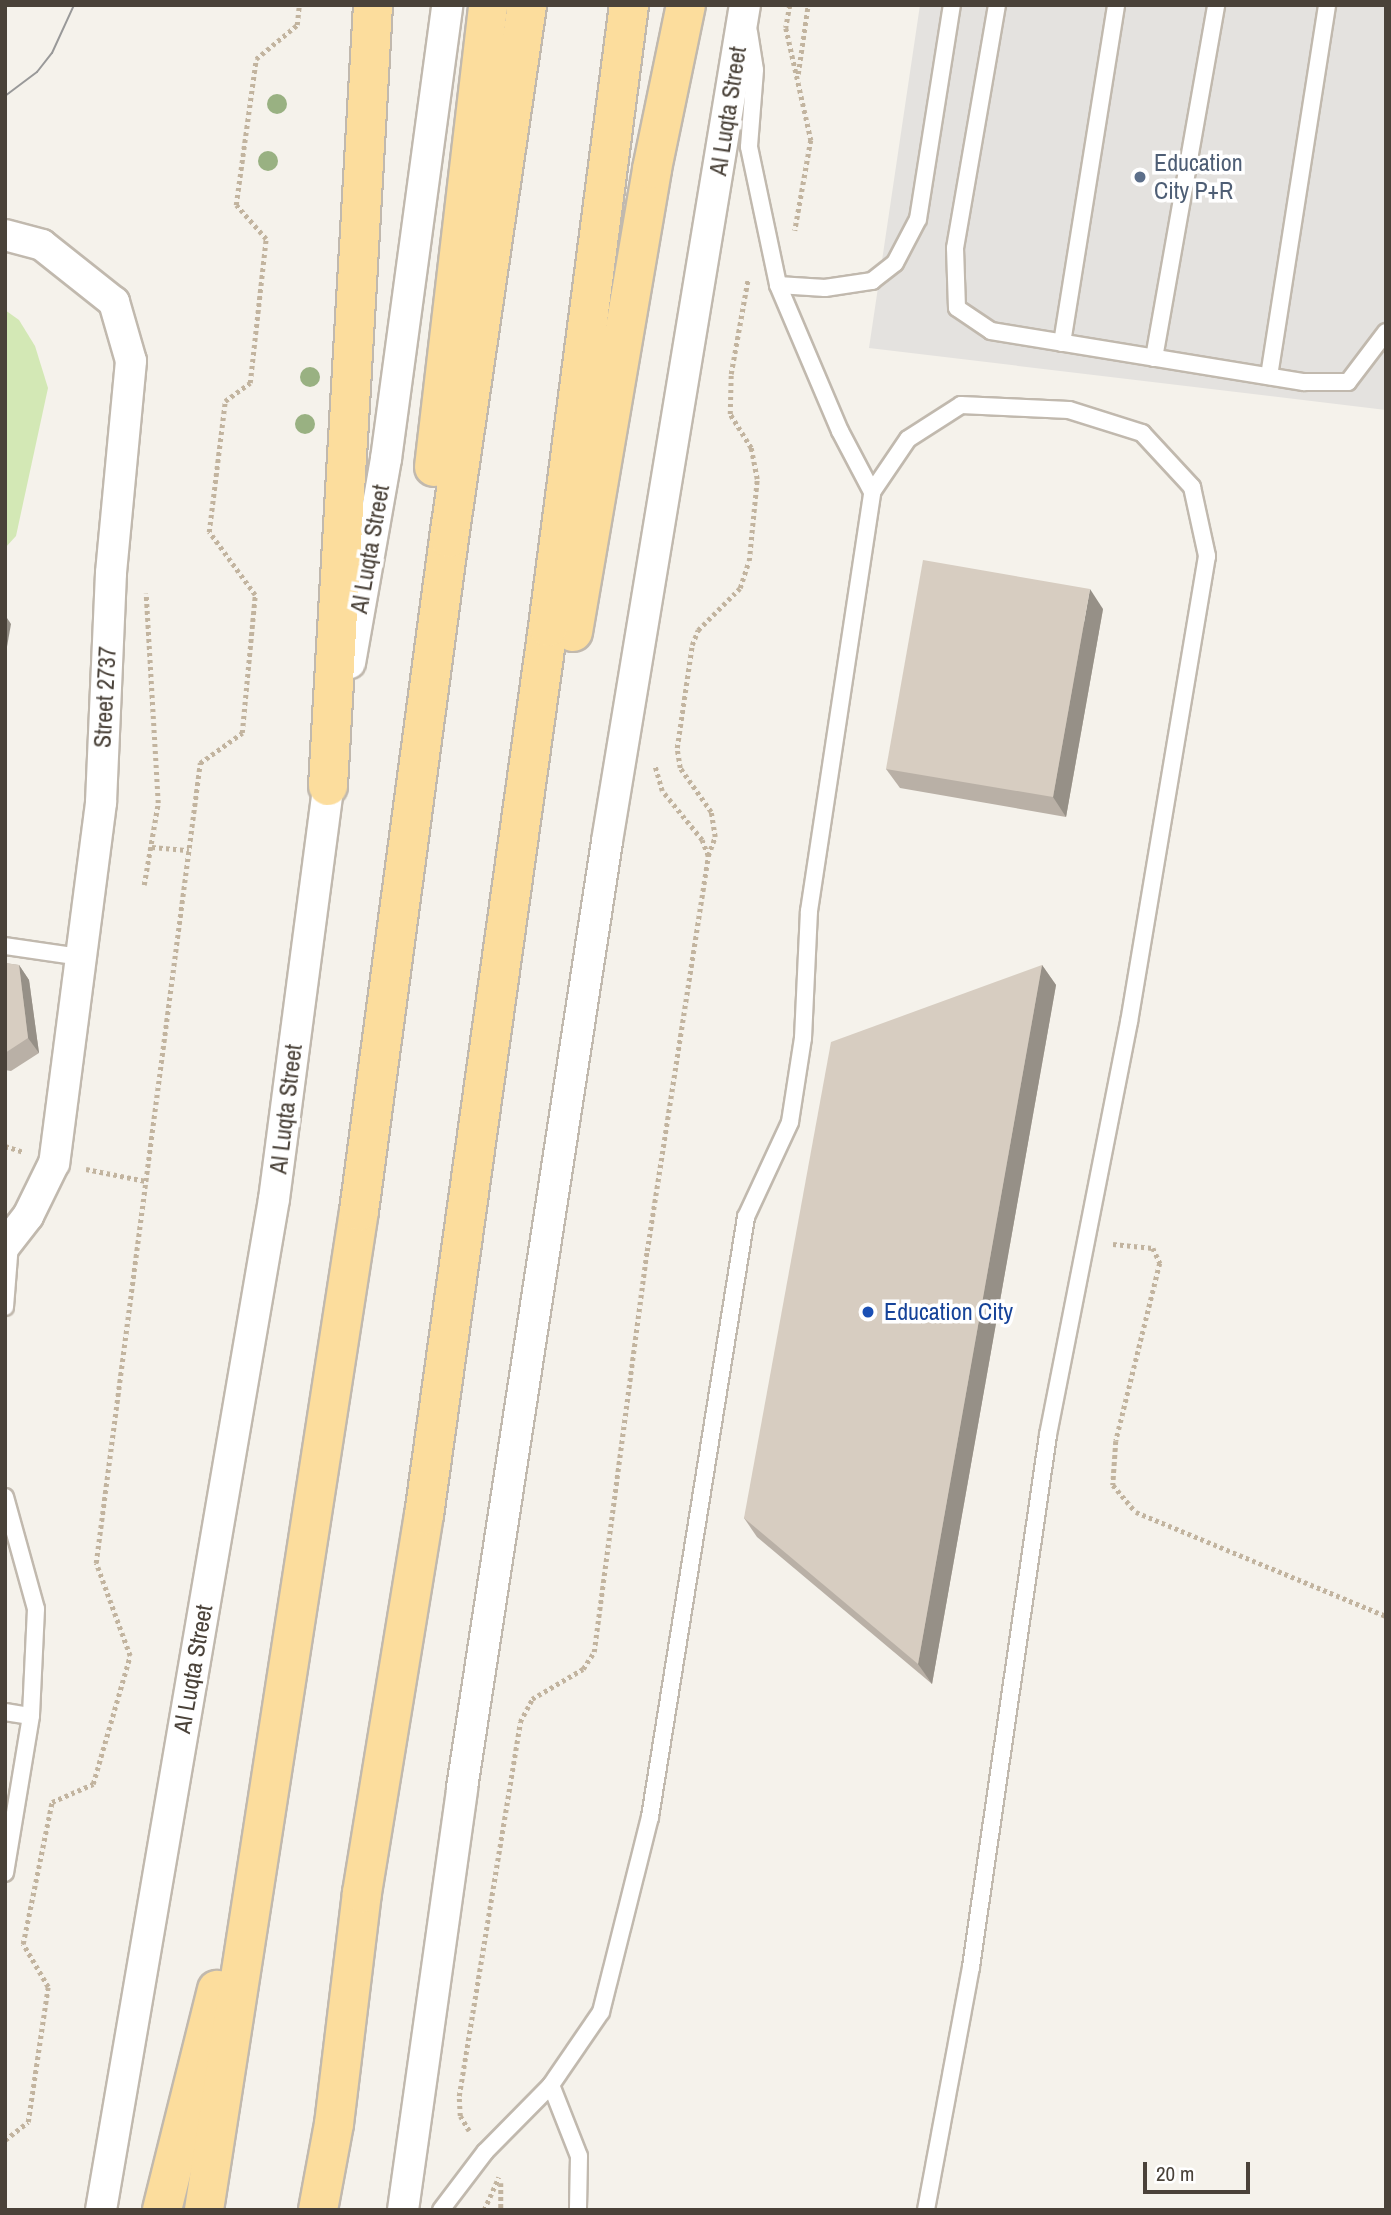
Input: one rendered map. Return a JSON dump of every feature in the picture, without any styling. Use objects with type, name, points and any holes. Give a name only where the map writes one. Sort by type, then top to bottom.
[{"type":"main road","points":[[328,786],[373,5]]},
{"type":"main road","points":[[410,845],[405,720],[488,5]]},
{"type":"main road","points":[[204,2210],[273,1771],[410,845],[449,538],[527,5]]},
{"type":"main road","points":[[318,2210],[334,2124],[362,1893],[424,1515],[629,5]]},
{"type":"main road","points":[[514,854],[555,736],[652,169],[686,5]]},
{"type":"main road","points":[[162,2210],[273,1771]]},
{"type":"main road","points":[[334,2124],[340,2210]]},
{"type":"street","name":"Al Luqta Street","points":[[100,2210],[274,1199],[328,786],[386,459],[446,5]]},
{"type":"street","name":"Al Luqta Street","points":[[403,2210],[462,1787],[607,841],[745,5]]},
{"type":"street","name":"Street 2737","points":[[5,235],[42,245],[114,302],[131,360],[111,573],[100,803],[54,1163],[28,1216],[8,1245]]},
{"type":"lane","points":[[745,5],[755,71],[749,147],[778,285],[840,431],[872,492]]},
{"type":"lane","points":[[778,285],[824,288],[872,281],[895,263],[918,219],[952,5]]},
{"type":"lane","points":[[997,5],[955,248],[957,307],[991,331],[1269,376],[1348,382],[1386,332]]},
{"type":"lane","points":[[1062,342],[1116,5]]},
{"type":"lane","points":[[1154,358],[1216,5]]},
{"type":"lane","points":[[1269,376],[1327,5]]},
{"type":"lane","points":[[441,2210],[485,2152],[551,2085],[601,2012],[650,1817],[746,1217],[790,1122],[803,1038],[809,911],[872,492],[908,439],[961,405],[1069,410],[1142,433],[1192,487],[1207,556],[1129,1022],[1048,1435],[971,1967],[926,2210]]},
{"type":"lane","points":[[5,946],[80,957]]},
{"type":"lane","points":[[5,1307],[8,1245]]},
{"type":"lane","points":[[5,1497],[36,1609],[31,1716],[5,1873]]},
{"type":"lane","points":[[5,1712],[31,1716]]},
{"type":"lane","points":[[551,2085],[579,2156],[578,2210]]},
{"type":"path","points":[[5,2140],[28,2122],[48,1987],[23,1944],[52,1802],[93,1784],[130,1656],[96,1563],[200,763],[242,733],[255,595],[209,532],[225,401],[250,383],[266,239],[236,205],[256,60],[297,25],[299,5]]},
{"type":"path","points":[[501,2210],[501,2180],[460,2116],[459,2096],[520,1721],[532,1699],[583,1669],[594,1652],[647,1251],[708,856],[715,837],[711,812],[680,768],[677,748],[692,645],[698,630],[740,588],[749,561],[757,479],[751,448],[730,414],[731,374],[752,254],[795,232],[811,140],[786,28],[790,5]]},
{"type":"path","points":[[797,79],[808,5]]},
{"type":"path","points":[[111,573],[144,585],[150,612],[158,803],[144,885]]},
{"type":"path","points":[[657,759],[655,772],[662,790],[702,840],[708,856]]},
{"type":"path","points":[[152,847],[189,850]]},
{"type":"path","points":[[1086,1240],[1153,1248],[1160,1263],[1116,1441],[1113,1485],[1136,1512],[1386,1616]]},
{"type":"path","points":[[484,2210],[501,2180]]},
{"type":"green space","points":[[5,310],[19,320],[35,346],[48,388],[16,536],[5,548]]},
{"type":"shaded area","name":"Education City P+R","points":[[920,5],[1386,5],[1386,410],[869,348]]},
{"type":"building","points":[[923,560],[1090,589],[1053,797],[886,769]]},
{"type":"building","points":[[5,963],[19,965],[28,1038],[5,1053]]},
{"type":"building","points":[[1042,965],[918,1664],[744,1518],[831,1042]]},
{"type":"tram line","points":[[5,96],[37,72],[52,53],[74,5]]},
{"type":"place","name":"Education City P+R","points":[[1140,177]]},
{"type":"place","name":"Education City","points":[[868,1312]]}]
